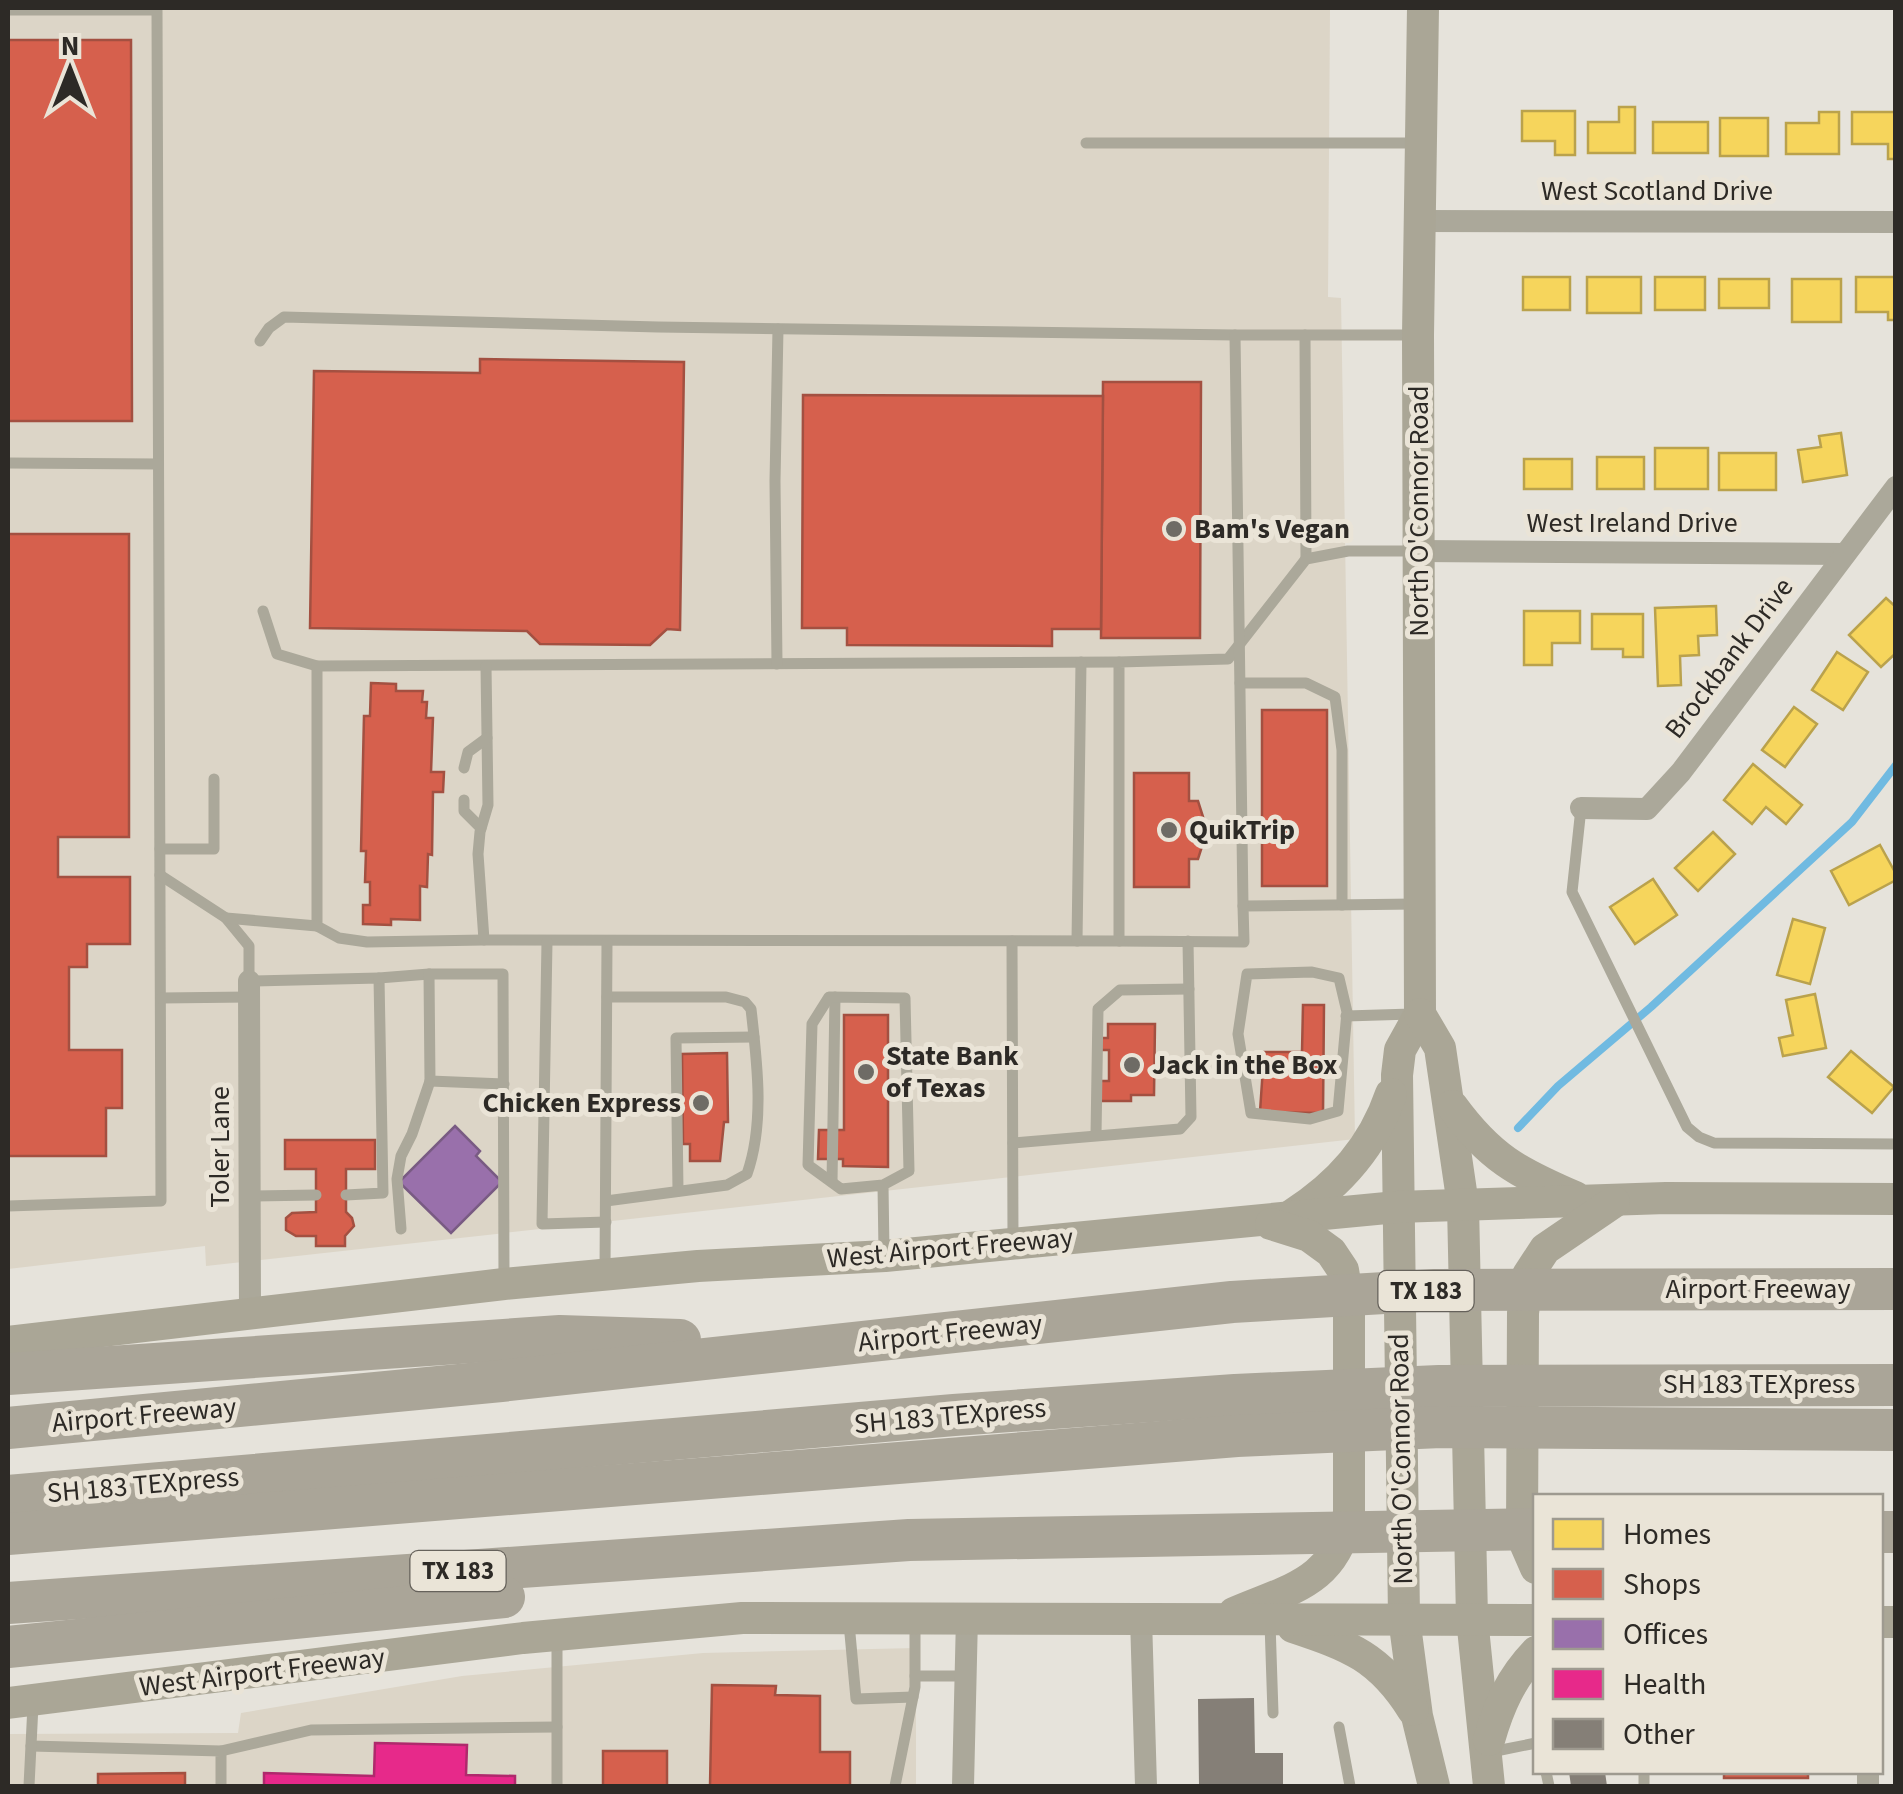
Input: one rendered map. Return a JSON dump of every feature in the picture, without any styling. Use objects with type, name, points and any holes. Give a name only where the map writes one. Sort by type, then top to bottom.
[{"type":"highway","name":"Airport Freeway","points":[[8,1428],[482,1383],[1232,1302],[1435,1290],[1896,1289]]},
{"type":"highway","points":[[8,1374],[560,1336],[840,1345]]},
{"type":"highway","name":"SH 183 TEXpress","points":[[8,1534],[1236,1416],[1439,1386],[1896,1385]]},
{"type":"highway","name":"SH 183 TEXpress","points":[[8,1496],[954,1415],[1236,1416],[1440,1427],[1896,1430]]},
{"type":"highway","name":"TX 183","points":[[8,1603],[909,1540],[1533,1529]]},
{"type":"highway","points":[[8,1648],[343,1611],[771,1574],[909,1540]]},
{"type":"main road","name":"North O'Connor Road","points":[[1423,8],[1418,335],[1420,1014],[1400,1050],[1397,1075],[1397,1207],[1404,1618],[1417,1716],[1434,1786]]},
{"type":"main road","name":"North O'Connor Road","points":[[1420,1014],[1440,1048],[1463,1204],[1472,1618],[1489,1786]]},
{"type":"main road","points":[[1274,1219],[1332,1185],[1369,1143],[1397,1075]]},
{"type":"main road","points":[[1449,1102],[1474,1137],[1495,1157],[1583,1201]]},
{"type":"main road","name":"West Airport Freeway","points":[[8,1342],[504,1284],[698,1266],[884,1256],[1397,1207],[1618,1200],[1896,1199]]},
{"type":"main road","points":[[1533,1561],[1522,1536],[1523,1313],[1528,1275],[1545,1249],[1618,1200]]},
{"type":"main road","points":[[1220,1619],[1304,1584],[1327,1566],[1344,1540],[1350,1513],[1349,1307],[1344,1270],[1331,1252],[1310,1236],[1274,1219]]},
{"type":"main road","name":"West Airport Freeway","points":[[20,1702],[557,1634],[742,1618],[1533,1620]]},
{"type":"main road","points":[[1270,1619],[1325,1637],[1368,1657],[1395,1681],[1417,1716]]},
{"type":"main road","points":[[1485,1754],[1500,1702],[1517,1672],[1533,1655]]},
{"type":"street","name":"West Scotland Drive","points":[[1419,221],[1896,222]]},
{"type":"street","name":"Brockbank Drive","points":[[1581,808],[1648,809],[1681,772],[1896,488]]},
{"type":"street","name":"West Ireland Drive","points":[[1419,552],[1845,554]]},
{"type":"street","name":"Toler Lane","points":[[250,989],[250,1314]]},
{"type":"street","points":[[963,1786],[967,1616]]},
{"type":"street","points":[[1140,1618],[1146,1786]]},
{"type":"lane","points":[[8,10],[157,10],[161,998],[161,1200],[8,1206]]},
{"type":"lane","points":[[1086,143],[1420,143]]},
{"type":"lane","points":[[260,341],[284,317],[778,329],[1418,335]]},
{"type":"lane","points":[[777,664],[774,480],[778,329]]},
{"type":"lane","points":[[226,918],[318,926],[339,938],[367,942],[1244,942],[1235,335]]},
{"type":"lane","points":[[263,611],[277,654],[318,666],[1228,659],[1306,559],[1305,335]]},
{"type":"lane","points":[[8,463],[158,464]]},
{"type":"lane","points":[[1306,559],[1348,551],[1419,552]]},
{"type":"lane","points":[[1077,941],[1081,662]]},
{"type":"lane","points":[[1119,662],[1119,941]]},
{"type":"lane","points":[[318,666],[318,926]]},
{"type":"lane","points":[[484,940],[479,890],[481,828],[488,805],[486,666]]},
{"type":"lane","points":[[1240,682],[1306,682],[1335,696],[1342,750],[1342,905]]},
{"type":"lane","points":[[464,768],[468,752],[487,738]]},
{"type":"lane","points":[[160,849],[214,849],[214,780]]},
{"type":"lane","points":[[464,800],[464,811],[481,828]]},
{"type":"lane","points":[[1581,808],[1572,892],[1687,1127],[1714,1143],[1896,1144]]},
{"type":"lane","points":[[160,874],[226,918],[249,946],[250,989]]},
{"type":"lane","points":[[1244,906],[1422,904]]},
{"type":"lane","points":[[1012,941],[1014,1244]]},
{"type":"lane","points":[[1013,1143],[1180,1129],[1191,1117],[1188,941]]},
{"type":"lane","points":[[547,942],[542,1224],[606,1222]]},
{"type":"lane","points":[[606,1276],[607,942]]},
{"type":"lane","points":[[1312,972],[1339,978],[1346,1016],[1338,1111],[1310,1119],[1251,1113],[1238,1034],[1246,974],[1312,972]]},
{"type":"lane","points":[[161,998],[429,974],[503,974],[504,1284]]},
{"type":"lane","points":[[401,1229],[397,1179],[400,1156],[430,1082],[429,974]]},
{"type":"lane","points":[[346,1194],[383,1194],[379,978]]},
{"type":"lane","points":[[1096,1135],[1098,1009],[1120,990],[1189,988]]},
{"type":"lane","points":[[606,1200],[727,1185],[747,1174],[754,1156],[757,1088],[751,1009],[745,1002],[726,997],[607,997]]},
{"type":"lane","points":[[829,997],[835,997],[906,998],[909,1171],[882,1186],[841,1188],[808,1166],[812,1024],[829,997]]},
{"type":"lane","points":[[832,1182],[835,997]]},
{"type":"lane","points":[[1346,1016],[1420,1014]]},
{"type":"lane","points":[[678,1191],[676,1038],[754,1037]]},
{"type":"lane","points":[[430,1082],[504,1084]]},
{"type":"lane","points":[[882,1186],[884,1256]]},
{"type":"lane","points":[[250,1196],[316,1194]]},
{"type":"lane","points":[[848,1618],[856,1700],[913,1697]]},
{"type":"lane","points":[[1270,1619],[1273,1714]]},
{"type":"lane","points":[[894,1786],[913,1697],[915,1620]]},
{"type":"lane","points":[[556,1786],[557,1634]]},
{"type":"lane","points":[[915,1676],[966,1676]]},
{"type":"lane","points":[[20,1702],[31,1746],[29,1786]]},
{"type":"lane","points":[[31,1746],[221,1751],[311,1730],[557,1727]]},
{"type":"lane","points":[[1339,1727],[1350,1786]]},
{"type":"lane","points":[[1485,1754],[1533,1744]]},
{"type":"lane","points":[[221,1751],[221,1786]]},
{"type":"shaded area","points":[[8,8],[1330,8],[1328,297],[1341,298],[1355,1139],[206,1266],[205,1246],[8,1269]]},
{"type":"shaded area","points":[[916,1648],[916,1786],[8,1786],[8,1734],[238,1733],[241,1713],[462,1676],[703,1653]]},
{"type":"building: Homes","points":[[1619,107],[1635,107],[1635,153],[1588,153],[1588,122],[1619,122]]},
{"type":"building: Homes","points":[[1522,111],[1575,111],[1575,155],[1555,155],[1555,141],[1522,141]]},
{"type":"building: Homes","points":[[1819,112],[1839,112],[1839,154],[1786,154],[1786,123],[1819,123]]},
{"type":"building: Homes","points":[[1852,112],[1896,112],[1896,159],[1888,159],[1888,144],[1852,144]]},
{"type":"building: Homes","points":[[1720,118],[1768,118],[1768,156],[1720,156]]},
{"type":"building: Homes","points":[[1653,122],[1708,122],[1708,153],[1653,153]]},
{"type":"building: Homes","points":[[1523,277],[1570,277],[1570,310],[1523,310]]},
{"type":"building: Homes","points":[[1587,277],[1641,277],[1641,313],[1587,313]]},
{"type":"building: Homes","points":[[1655,277],[1705,277],[1705,310],[1655,310]]},
{"type":"building: Homes","points":[[1856,277],[1896,277],[1896,320],[1888,320],[1888,312],[1856,312]]},
{"type":"building: Homes","points":[[1719,279],[1769,279],[1769,308],[1719,308]]},
{"type":"building: Homes","points":[[1792,279],[1841,279],[1841,322],[1792,322]]},
{"type":"building: Homes","points":[[1841,433],[1847,475],[1803,482],[1798,450],[1821,447],[1819,436]]},
{"type":"building: Homes","points":[[1655,448],[1708,448],[1708,489],[1655,489]]},
{"type":"building: Homes","points":[[1719,453],[1776,453],[1776,490],[1719,490]]},
{"type":"building: Homes","points":[[1597,457],[1644,457],[1644,489],[1597,489]]},
{"type":"building: Homes","points":[[1524,459],[1572,459],[1572,489],[1524,489]]},
{"type":"building: Homes","points":[[1886,598],[1896,607],[1896,653],[1881,667],[1849,635]]},
{"type":"building: Homes","points":[[1716,606],[1717,635],[1698,636],[1699,655],[1680,656],[1681,685],[1658,686],[1655,608]]},
{"type":"building: Homes","points":[[1524,611],[1580,611],[1580,643],[1552,643],[1552,665],[1524,665]]},
{"type":"building: Homes","points":[[1592,614],[1643,614],[1643,657],[1623,657],[1623,649],[1592,649]]},
{"type":"building: Homes","points":[[1837,652],[1868,672],[1843,710],[1812,690]]},
{"type":"building: Homes","points":[[1794,707],[1817,724],[1785,767],[1762,750]]},
{"type":"building: Homes","points":[[1753,764],[1802,805],[1786,824],[1766,807],[1752,824],[1724,800]]},
{"type":"building: Homes","points":[[1713,832],[1735,854],[1698,891],[1675,868]]},
{"type":"building: Homes","points":[[1880,845],[1896,880],[1849,905],[1831,871]]},
{"type":"building: Homes","points":[[1653,879],[1677,915],[1635,944],[1610,907]]},
{"type":"building: Homes","points":[[1793,919],[1825,928],[1810,984],[1777,975]]},
{"type":"building: Homes","points":[[1815,994],[1826,1048],[1783,1056],[1779,1038],[1793,1035],[1786,1000]]},
{"type":"building: Homes","points":[[1851,1051],[1894,1087],[1872,1113],[1828,1077]]},
{"type":"building: Shops","points":[[8,40],[131,40],[132,421],[8,421]]},
{"type":"building: Shops","points":[[480,359],[684,362],[680,630],[667,629],[650,645],[540,644],[527,631],[310,628],[314,371],[480,373]]},
{"type":"building: Shops","points":[[1103,382],[1201,382],[1200,638],[1101,638]]},
{"type":"building: Shops","points":[[803,395],[1103,396],[1101,629],[1052,629],[1052,646],[847,645],[847,628],[802,628]]},
{"type":"building: Shops","points":[[8,534],[129,534],[129,837],[58,837],[58,877],[130,877],[130,944],[87,944],[87,967],[69,967],[69,1050],[122,1050],[122,1108],[106,1108],[106,1156],[8,1156]]},
{"type":"building: Shops","points":[[371,683],[396,684],[396,691],[423,691],[426,718],[433,718],[431,772],[444,772],[443,792],[433,792],[432,855],[428,854],[427,887],[420,886],[420,920],[391,919],[391,925],[363,924],[363,905],[370,905],[370,882],[365,882],[366,851],[361,851],[364,716],[370,716]]},
{"type":"building: Shops","name":"QuikTrip","points":[[1262,710],[1327,710],[1327,886],[1262,886]]},
{"type":"building: Shops","name":"QuikTrip","points":[[1134,773],[1189,773],[1189,801],[1198,801],[1204,820],[1204,840],[1198,859],[1189,859],[1189,887],[1134,887]]},
{"type":"building: Shops","points":[[1303,1005],[1324,1005],[1323,1113],[1260,1112],[1264,1052],[1302,1052]]},
{"type":"building: Shops","name":"State Bank of Texas","points":[[844,1015],[888,1015],[888,1167],[843,1166],[843,1159],[818,1159],[819,1130],[844,1130]]},
{"type":"building: Shops","name":"Jack in the Box","points":[[1108,1024],[1155,1024],[1154,1095],[1131,1095],[1131,1101],[1097,1101],[1097,1081],[1109,1081],[1109,1050],[1097,1050],[1097,1038],[1108,1038]]},
{"type":"building: Shops","name":"Chicken Express","points":[[727,1053],[728,1122],[724,1122],[720,1161],[690,1161],[690,1144],[683,1144],[682,1054]]},
{"type":"building: Shops","points":[[285,1140],[375,1140],[375,1169],[346,1169],[346,1212],[354,1226],[345,1236],[345,1246],[316,1246],[316,1236],[296,1236],[286,1230],[286,1218],[292,1213],[316,1212],[316,1169],[285,1169]]},
{"type":"building: Shops","points":[[712,1685],[776,1686],[775,1695],[820,1696],[820,1752],[850,1752],[850,1786],[710,1786]]},
{"type":"building: Shops","points":[[603,1751],[667,1751],[667,1786],[603,1786]]},
{"type":"building: Shops","points":[[185,1773],[185,1786],[98,1786],[98,1774]]},
{"type":"building: Shops","points":[[1724,1774],[1808,1774],[1808,1778],[1724,1778]]},
{"type":"building: Offices","points":[[455,1126],[480,1151],[476,1156],[502,1182],[451,1233],[399,1182]]},
{"type":"building: Health","points":[[375,1743],[467,1745],[466,1775],[515,1776],[515,1786],[264,1786],[264,1773],[374,1776]]},
{"type":"building: Other","points":[[1254,1698],[1255,1753],[1283,1753],[1283,1786],[1199,1786],[1198,1699]]},
{"type":"building: Other","points":[[1569,1774],[1605,1774],[1607,1786],[1571,1786]]},
{"type":"waterway","points":[[1518,1128],[1558,1086],[1651,1007],[1852,822],[1896,765]]},
{"type":"place","name":"Bam's Vegan","points":[[1174,529]]},
{"type":"place","name":"QuikTrip","points":[[1169,830]]},
{"type":"place","name":"Jack in the Box","points":[[1132,1065]]},
{"type":"place","name":"State Bank of Texas","points":[[866,1072]]},
{"type":"place","name":"Chicken Express","points":[[701,1103]]}]
